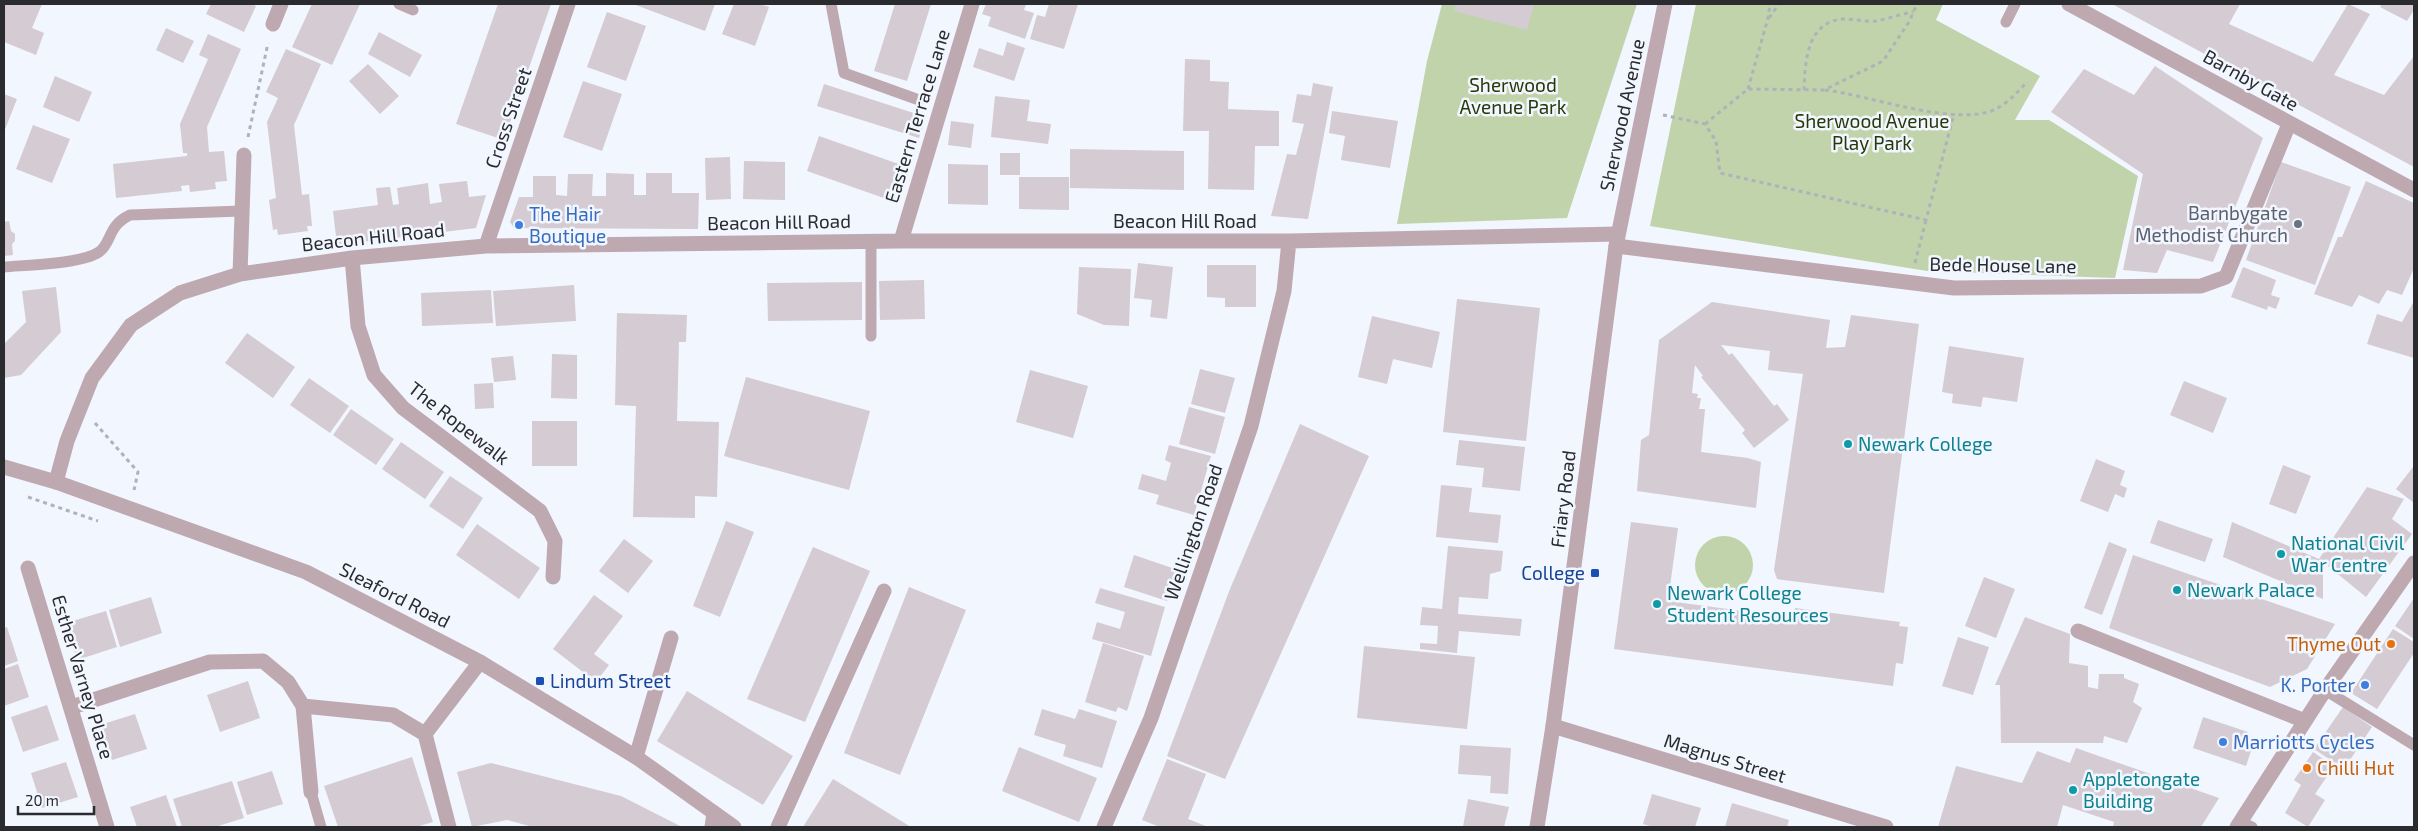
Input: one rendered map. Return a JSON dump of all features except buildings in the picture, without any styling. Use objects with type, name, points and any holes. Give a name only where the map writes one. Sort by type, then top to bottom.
[{"type":"street","points":[[272,24],[281,4]]},
{"type":"street","name":"Cross Street","points":[[486,246],[568,4]]},
{"type":"street","name":"Eastern Terrace Lane","points":[[901,241],[972,4]]},
{"type":"street","name":"Sherwood Avenue","points":[[1617,240],[1665,4]]},
{"type":"street","name":"Barnby Gate","points":[[2079,6],[2288,124],[2414,190]]},
{"type":"street","name":"Bede House Lane","points":[[1617,240],[1954,288],[2201,286],[2226,277],[2288,124]]},
{"type":"street","points":[[240,274],[244,155]]},
{"type":"street","name":"Beacon Hill Road","points":[[56,482],[67,441],[92,378],[131,325],[180,292],[240,274],[352,258],[486,246],[872,241],[1617,240]]},
{"type":"street","name":"Friary Road","points":[[1537,827],[1553,726],[1617,240]]},
{"type":"street","name":"Wellington Road","points":[[1104,827],[1151,718],[1250,426],[1284,291],[1289,241]]},
{"type":"street","name":"The Ropewalk","points":[[352,258],[358,326],[374,375],[403,408],[540,510],[555,541],[554,577]]},
{"type":"street","name":"Sleaford Road","points":[[4,467],[56,482],[306,572],[480,662],[636,757],[713,820],[734,827]]},
{"type":"street","points":[[2244,825],[2325,690],[2414,563]]},
{"type":"street","name":"Esther Varney Place","points":[[28,568],[72,707],[107,827]]},
{"type":"street","points":[[778,827],[884,591]]},
{"type":"street","points":[[2078,631],[2305,721]]},
{"type":"street","points":[[636,757],[671,638]]},
{"type":"street","points":[[72,707],[210,662],[263,661],[288,682],[303,706],[311,792]]},
{"type":"street","points":[[425,734],[480,662]]},
{"type":"street","points":[[303,706],[393,716],[425,734],[449,827]]},
{"type":"street","name":"Magnus Street","points":[[1553,726],[1886,827]]},
{"type":"lane","points":[[399,4],[413,10]]},
{"type":"lane","points":[[831,4],[844,73],[919,100]]},
{"type":"lane","points":[[2006,22],[2015,4]]},
{"type":"lane","points":[[4,267],[80,259],[100,252],[118,221],[130,215],[241,211]]},
{"type":"lane","points":[[871,336],[872,241]]},
{"type":"lane","points":[[2325,690],[2414,745]]},
{"type":"lane","points":[[311,792],[321,827]]},
{"type":"path","points":[[1705,124],[1748,89],[1768,18],[1770,4]]},
{"type":"path","points":[[1768,18],[1779,4]]},
{"type":"path","points":[[1824,90],[1884,61],[1917,4]]},
{"type":"path","points":[[1804,90],[1805,62],[1809,46],[1819,30],[1830,22],[1844,19],[1874,21],[1913,12]]},
{"type":"path","points":[[244,155],[272,24]]},
{"type":"path","points":[[1748,89],[1824,90],[1860,95],[1935,112],[1979,114],[1995,110],[2009,100],[2025,84]]},
{"type":"path","points":[[1643,111],[1705,124],[1716,141],[1720,173],[1926,220]]},
{"type":"path","points":[[1911,283],[1954,114]]},
{"type":"path","points":[[92,418],[138,472],[135,487]]},
{"type":"path","points":[[19,494],[102,523]]},
{"type":"green space","name":"Sherwood Avenue Park","points":[[1442,4],[1637,4],[1567,218],[1397,224],[1427,61]]},
{"type":"green space","name":"Sherwood Avenue Play Park","points":[[1696,4],[1943,4],[1936,20],[2040,76],[2015,120],[2049,120],[2138,176],[2115,278],[1927,271],[1650,226]]},
{"type":"green space","points":[[1718,536],[1730,536],[1745,544],[1753,559],[1753,571],[1745,586],[1730,594],[1718,594],[1703,586],[1695,571],[1695,559],[1703,544]]},
{"type":"place","name":"Barnbygate Methodist Church","points":[[2298,224]]},
{"type":"place","name":"The Hair Boutique","points":[[519,225]]},
{"type":"place","name":"Newark College","points":[[1848,444]]},
{"type":"place","name":"National Civil War Centre","points":[[2281,554]]},
{"type":"place","name":"College","points":[[1595,573]]},
{"type":"place","name":"Newark Palace","points":[[2177,590]]},
{"type":"place","name":"Newark College Student Resources","points":[[1657,604]]},
{"type":"place","name":"Thyme Out","points":[[2391,644]]},
{"type":"place","name":"Lindum Street","points":[[540,681]]},
{"type":"place","name":"K. Porter","points":[[2365,685]]},
{"type":"place","name":"Marriotts Cycles","points":[[2223,742]]},
{"type":"place","name":"Chilli Hut","points":[[2307,768]]},
{"type":"place","name":"Appletongate Building","points":[[2073,790]]}]
